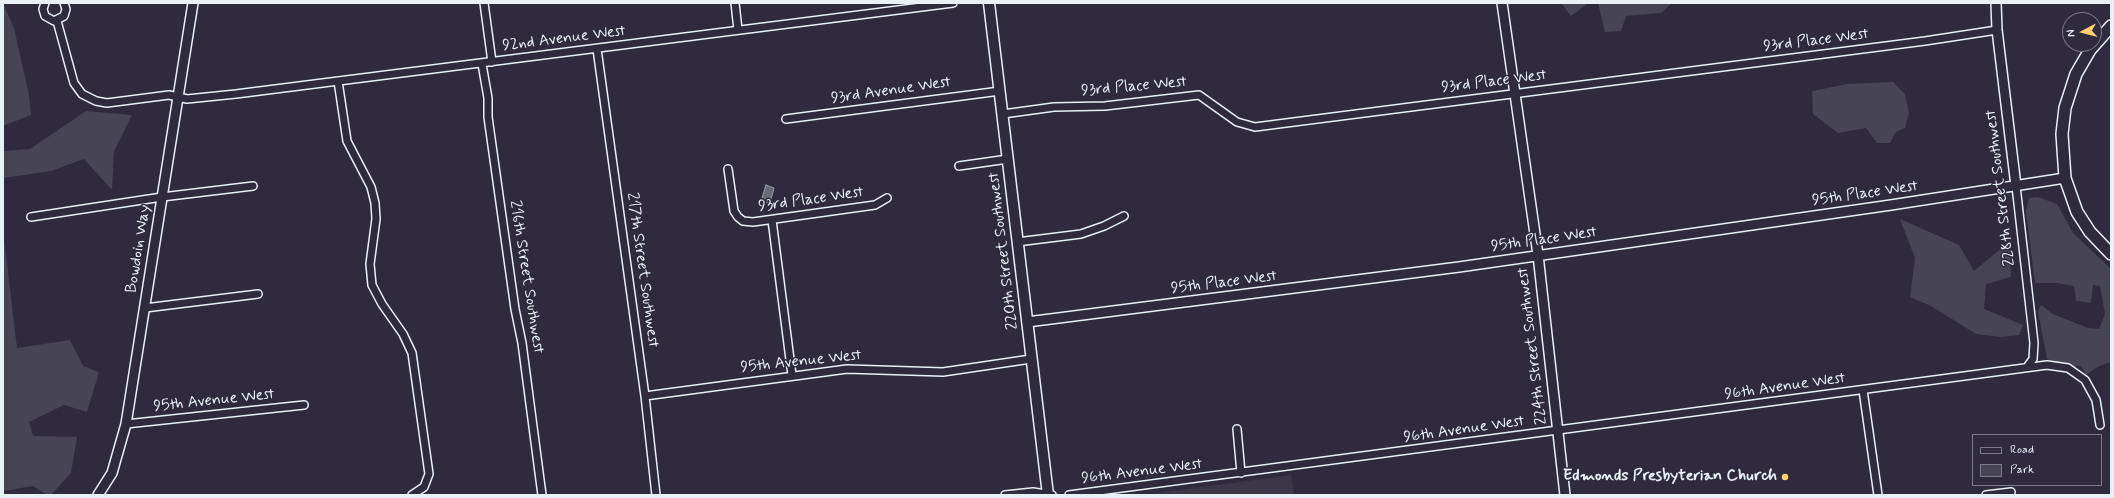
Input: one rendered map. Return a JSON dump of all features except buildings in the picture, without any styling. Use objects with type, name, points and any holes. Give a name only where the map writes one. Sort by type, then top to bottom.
[{"type":"main road","name":"220th Street Southwest","points":[[989,3],[1031,359],[1049,495]]},
{"type":"main road","points":[[2111,26],[2084,59],[2070,90],[2064,108],[2062,134],[2065,178],[2077,212],[2090,232],[2111,254]]},
{"type":"street","points":[[45,3],[43,9],[45,16],[50,21],[57,21],[66,13],[64,3]]},
{"type":"street","name":"Bowdoin Way","points":[[98,495],[112,473],[126,424],[192,3]]},
{"type":"street","points":[[484,3],[492,62]]},
{"type":"street","points":[[735,3],[738,30]]},
{"type":"street","name":"92nd Avenue West","points":[[57,21],[74,83],[82,94],[96,101],[107,103],[169,95],[193,98],[482,64],[953,3]]},
{"type":"street","name":"224th Street Southwest","points":[[1502,3],[1538,255],[1565,495]]},
{"type":"street","name":"228th Street Southwest","points":[[1996,3],[1997,30],[2034,343],[2033,359],[2027,367]]},
{"type":"street","name":"93rd Place West","points":[[1003,114],[1054,107],[1105,106],[1199,95],[1237,122],[1255,127],[1997,30]]},
{"type":"street","name":"217th Street Southwest","points":[[597,49],[645,396],[656,495]]},
{"type":"street","name":"216th Street Southwest","points":[[482,64],[488,98],[488,117],[515,309],[522,343],[542,495]]},
{"type":"street","points":[[338,81],[347,141],[371,187],[375,203],[376,219],[370,264],[372,285],[382,304],[403,334],[412,353],[429,474],[424,487],[412,495]]},
{"type":"street","name":"93rd Avenue West","points":[[786,119],[1000,91]]},
{"type":"street","points":[[959,166],[1008,159]]},
{"type":"street","name":"93rd Place West","points":[[728,169],[734,211],[743,221],[753,222],[772,220],[875,205],[887,198]]},
{"type":"street","name":"95th Place West","points":[[1027,322],[1326,285],[2065,178]]},
{"type":"street","points":[[31,217],[162,197],[253,186]]},
{"type":"street","points":[[1017,242],[1081,234],[1104,226],[1124,216]]},
{"type":"street","points":[[772,220],[792,375]]},
{"type":"street","points":[[145,308],[258,294]]},
{"type":"street","name":"95th Avenue West","points":[[645,396],[792,375],[861,368],[943,372],[1031,359]]},
{"type":"street","name":"96th Avenue West","points":[[1069,495],[2018,370],[2027,367],[2052,365],[2063,367],[2081,376],[2095,395],[2100,425]]},
{"type":"street","points":[[1863,390],[1878,495]]},
{"type":"street","name":"95th Avenue West","points":[[126,424],[304,405]]},
{"type":"street","points":[[1237,429],[1241,473]]},
{"type":"street","points":[[1005,495],[1033,492],[1049,495]]},
{"type":"street","points":[[1986,495],[2011,492]]},
{"type":"shaded area","points":[[1291,475],[1294,495],[1143,495]]},
{"type":"green space","points":[[3,3],[14,28],[29,95],[31,115],[3,126]]},
{"type":"green space","points":[[1561,3],[1588,3],[1571,16]]},
{"type":"green space","points":[[1598,3],[1672,3],[1661,13],[1626,16],[1621,31],[1605,32]]},
{"type":"green space","points":[[1893,82],[1905,94],[1909,113],[1905,128],[1896,132],[1890,143],[1877,143],[1866,128],[1838,133],[1813,114],[1812,91],[1847,84]]},
{"type":"green space","points":[[86,111],[132,115],[114,151],[112,190],[84,159],[51,171],[3,178],[3,151],[30,149]]},
{"type":"green space","points":[[2038,197],[2057,204],[2073,233],[2111,269],[2111,362],[2099,366],[2086,375],[2081,366],[2066,366],[2047,359],[2038,311],[2041,305],[2053,314],[2088,328],[2099,329],[2105,314],[2100,286],[2093,285],[2091,303],[2076,301],[2074,286],[2057,283],[2035,283],[2026,211],[2029,198]]},
{"type":"green space","points":[[1900,219],[1959,245],[1974,271],[2010,241],[2011,277],[1986,284],[1984,309],[2023,325],[2019,335],[2001,337],[1976,334],[1931,306],[1910,297],[1915,258]]},
{"type":"green space","points":[[3,230],[17,348],[70,340],[83,366],[99,372],[87,412],[64,405],[29,422],[33,436],[77,437],[71,473],[51,495],[47,495],[33,486],[3,491]]},
{"type":"water","points":[[766,185],[774,188],[770,203],[761,201]]},
{"type":"place","name":"Edmonds Presbyterian Church","points":[[1785,477]]}]
